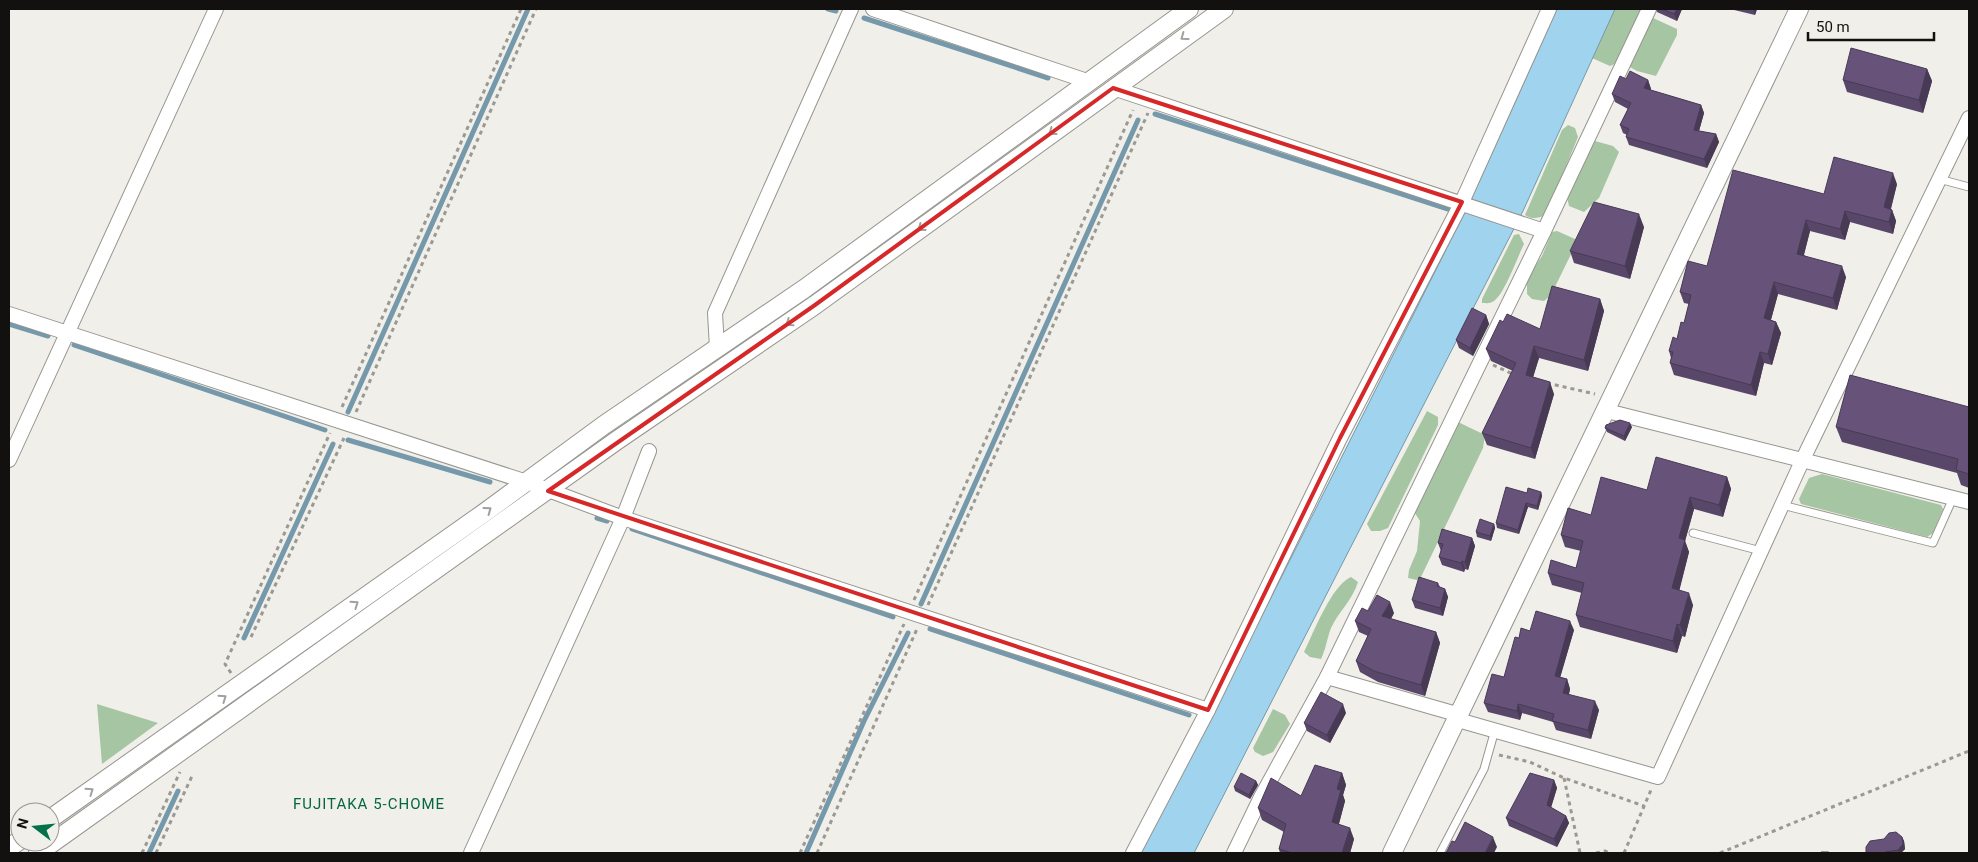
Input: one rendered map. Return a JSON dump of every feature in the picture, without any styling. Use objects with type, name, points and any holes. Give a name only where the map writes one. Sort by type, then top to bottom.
[{"type":"street","points":[[9,460],[216,9]]},
{"type":"street","points":[[717,348],[715,313],[851,9]]},
{"type":"street","points":[[873,9],[1087,81]]},
{"type":"street","points":[[60,812],[527,482],[604,425],[804,289],[1087,81],[1189,9]]},
{"type":"street","points":[[38,853],[616,441],[816,305],[1224,9]]},
{"type":"street","points":[[1133,853],[1208,710],[1340,438],[1462,202],[1549,9]]},
{"type":"street","points":[[1234,853],[1261,797],[1327,677],[1544,231],[1648,9]]},
{"type":"street","points":[[1392,853],[1610,405],[1799,9]]},
{"type":"street","points":[[1113,88],[1462,202],[1544,231]]},
{"type":"street","points":[[1327,677],[1459,717],[1495,730],[1658,777],[1803,459],[1969,118]]},
{"type":"street","points":[[9,314],[337,419],[527,482],[623,518],[922,618],[1208,710]]},
{"type":"street","points":[[1610,405],[1803,459],[1969,502]]},
{"type":"street","points":[[471,853],[623,518],[649,451]]},
{"type":"lane","points":[[1940,179],[1969,187]]},
{"type":"lane","points":[[1782,505],[1933,543],[1953,498]]},
{"type":"lane","points":[[1693,533],[1761,551]]},
{"type":"lane","points":[[1440,853],[1484,769],[1495,730]]},
{"type":"path","points":[[240,686],[225,664],[521,9]]},
{"type":"path","points":[[250,637],[351,424],[536,9]]},
{"type":"path","points":[[800,853],[1139,96]]},
{"type":"path","points":[[817,853],[1154,101]]},
{"type":"path","points":[[1482,359],[1518,376]]},
{"type":"path","points":[[1546,383],[1610,405]]},
{"type":"path","points":[[1720,853],[1969,751]]},
{"type":"path","points":[[1488,753],[1530,762],[1564,778],[1644,806]]},
{"type":"path","points":[[142,853],[181,771]]},
{"type":"path","points":[[156,853],[193,774]]},
{"type":"path","points":[[1624,853],[1658,777]]},
{"type":"path","points":[[1564,778],[1580,853]]},
{"type":"path","points":[[1596,853],[1605,851],[1610,853]]},
{"type":"highlighted area","points":[[1113,88],[1462,202],[1340,438],[1208,710],[548,491],[815,305]]},
{"type":"green space","points":[[1615,9],[1641,9],[1617,63],[1610,66],[1592,58]]},
{"type":"green space","points":[[1653,18],[1677,29],[1677,35],[1656,76],[1630,67],[1630,58],[1649,19]]},
{"type":"green space","points":[[1568,125],[1575,128],[1578,137],[1546,215],[1530,218],[1525,215],[1562,130]]},
{"type":"green space","points":[[1595,141],[1613,146],[1619,152],[1599,198],[1584,212],[1569,206],[1567,197],[1588,147]]},
{"type":"green space","points":[[1557,231],[1575,239],[1576,244],[1551,295],[1544,301],[1532,299],[1527,294],[1527,278],[1542,256],[1552,232]]},
{"type":"green space","points":[[1519,234],[1524,244],[1502,291],[1494,301],[1482,303],[1482,299],[1514,235]]},
{"type":"green space","points":[[1427,411],[1438,417],[1438,425],[1388,528],[1380,531],[1371,531],[1367,524]]},
{"type":"green space","points":[[1458,422],[1485,435],[1483,448],[1421,577],[1417,580],[1408,578],[1409,570],[1417,551],[1420,521],[1413,510]]},
{"type":"green space","points":[[1822,474],[1941,505],[1943,509],[1933,533],[1927,537],[1801,504],[1799,499],[1809,478]]},
{"type":"green space","points":[[1351,577],[1358,582],[1331,628],[1321,659],[1310,657],[1304,652],[1324,610],[1337,590]]},
{"type":"green space","points":[[97,704],[158,723],[102,764]]},
{"type":"green space","points":[[1273,709],[1285,715],[1290,724],[1273,752],[1263,756],[1255,752],[1253,748]]},
{"type":"water","points":[[1557,9],[1615,9],[1523,211],[1194,853],[1140,853],[1209,721],[1471,200]]},
{"type":"building","points":[[1662,9],[1677,9],[1674,14]]},
{"type":"building","points":[[1851,48],[1927,69],[1919,100],[1843,80]]},
{"type":"building","points":[[1630,71],[1648,80],[1644,88],[1701,105],[1694,130],[1716,134],[1704,159],[1626,137],[1629,129],[1620,125],[1631,103],[1612,94],[1620,76],[1626,79]]},
{"type":"building","points":[[1834,157],[1893,173],[1884,207],[1892,210],[1889,222],[1845,211],[1840,229],[1806,220],[1797,254],[1842,266],[1833,298],[1774,282],[1764,318],[1776,322],[1768,354],[1760,352],[1751,385],[1670,363],[1673,352],[1669,351],[1673,337],[1677,339],[1681,322],[1684,323],[1691,295],[1680,292],[1688,261],[1707,266],[1733,170],[1824,194]]},
{"type":"building","points":[[1594,202],[1639,214],[1625,266],[1570,251]]},
{"type":"building","points":[[1552,286],[1600,299],[1584,360],[1534,346],[1526,375],[1550,382],[1531,448],[1482,433],[1516,363],[1486,349],[1500,320],[1503,322],[1507,314],[1540,329]]},
{"type":"building","points":[[1472,308],[1486,315],[1470,348],[1456,340]]},
{"type":"building","points":[[1850,375],[1969,407],[1969,474],[1956,470],[1958,459],[1836,427]]},
{"type":"building","points":[[1620,420],[1630,423],[1624,436],[1605,428],[1606,425]]},
{"type":"building","points":[[1656,457],[1727,477],[1719,505],[1690,497],[1679,538],[1685,540],[1672,588],[1689,593],[1680,625],[1677,624],[1673,641],[1576,615],[1584,583],[1548,573],[1551,560],[1576,568],[1583,541],[1561,535],[1568,508],[1591,515],[1601,477],[1647,490]]},
{"type":"building","points":[[1506,487],[1527,493],[1528,488],[1541,492],[1537,506],[1526,503],[1518,530],[1496,523]]},
{"type":"building","points":[[1480,519],[1494,524],[1490,536],[1476,532]]},
{"type":"building","points":[[1442,529],[1472,538],[1465,562],[1462,561],[1461,563],[1439,557],[1443,544],[1438,543]]},
{"type":"building","points":[[1419,577],[1438,583],[1437,586],[1445,589],[1440,608],[1412,600]]},
{"type":"building","points":[[1377,595],[1390,602],[1382,616],[1436,632],[1421,685],[1374,671],[1356,661],[1371,629],[1355,621],[1362,608],[1368,611]]},
{"type":"building","points":[[1536,611],[1570,621],[1555,676],[1567,679],[1563,693],[1595,701],[1588,730],[1552,721],[1554,714],[1518,704],[1517,711],[1484,703],[1492,674],[1504,677],[1515,637],[1519,638],[1521,628],[1530,631]]},
{"type":"building","points":[[1321,692],[1343,704],[1327,735],[1304,723]]},
{"type":"building","points":[[1315,765],[1342,773],[1337,789],[1341,790],[1332,822],[1350,828],[1342,853],[1292,853],[1279,849],[1286,824],[1258,808],[1271,778],[1301,796]]},
{"type":"building","points":[[1241,773],[1256,781],[1249,795],[1234,787]]},
{"type":"building","points":[[1530,773],[1554,780],[1547,805],[1566,816],[1554,839],[1506,818]]},
{"type":"building","points":[[1465,822],[1493,837],[1485,853],[1446,853],[1452,841],[1455,842]]},
{"type":"building","points":[[1896,832],[1902,837],[1903,844],[1898,850],[1884,853],[1866,853],[1866,847],[1870,841],[1884,839],[1889,833]]},
{"type":"waterway","points":[[348,412],[528,9]]},
{"type":"waterway","points":[[828,9],[836,11]]},
{"type":"waterway","points":[[864,18],[1048,78]]},
{"type":"waterway","points":[[1155,114],[1448,209]]},
{"type":"waterway","points":[[921,604],[1138,120]]},
{"type":"waterway","points":[[9,324],[48,336]]},
{"type":"waterway","points":[[74,345],[325,430]]},
{"type":"waterway","points":[[348,440],[490,482]]},
{"type":"waterway","points":[[244,638],[333,444]]},
{"type":"waterway","points":[[597,518],[607,521]]},
{"type":"waterway","points":[[632,529],[893,617]]},
{"type":"waterway","points":[[930,629],[1189,715]]},
{"type":"waterway","points":[[806,853],[864,721],[908,633]]},
{"type":"waterway","points":[[149,853],[178,791]]},
{"type":"district","name":"FUJITAKA 5-CHOME","points":[[369,804]]}]
